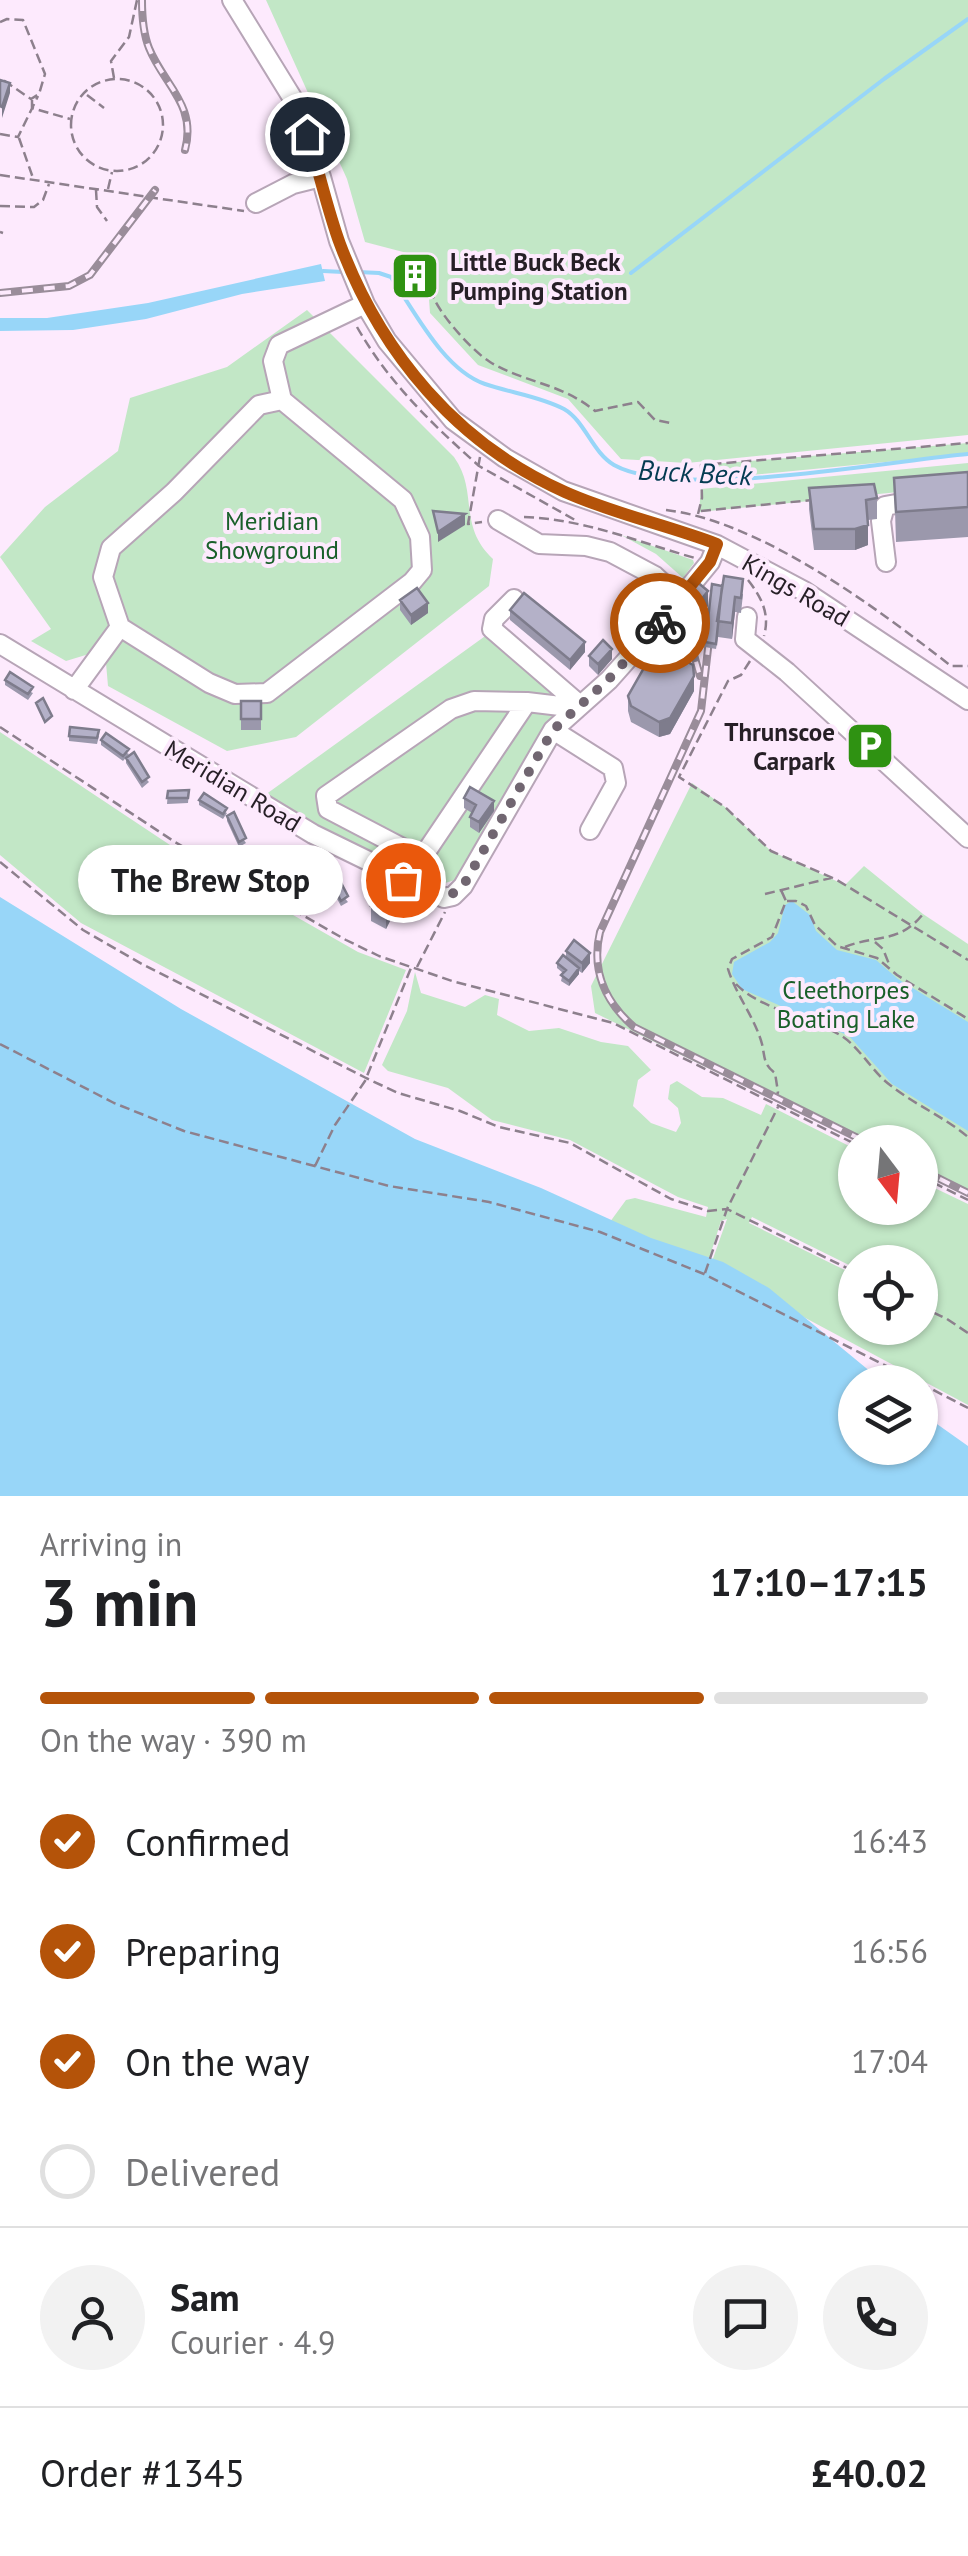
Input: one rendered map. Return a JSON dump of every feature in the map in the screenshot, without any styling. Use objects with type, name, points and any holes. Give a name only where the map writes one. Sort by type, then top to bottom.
[{"type":"street","name":"Kings Road","points":[[232,0],[294,99],[366,304],[387,341],[453,420],[528,473],[563,492],[717,544],[804,591],[966,695]]},
{"type":"street","points":[[256,202],[293,184],[321,177]]},
{"type":"street","points":[[282,400],[259,404],[174,492],[112,548],[103,577],[120,627],[208,683],[235,694],[266,692],[412,582],[422,570],[420,536],[404,500],[282,400],[273,361],[279,345],[366,304]]},
{"type":"street","points":[[886,562],[880,521],[886,506],[930,499]]},
{"type":"street","points":[[498,520],[530,542],[586,546],[622,558],[655,576],[680,599]]},
{"type":"street","points":[[453,896],[463,886],[553,730],[608,680],[680,599],[710,562],[717,544]]},
{"type":"street","points":[[514,599],[494,619],[492,629],[578,706]]},
{"type":"street","points":[[747,617],[745,638],[967,835]]},
{"type":"street","points":[[74,690],[120,627]]},
{"type":"street","name":"Meridian Road","points":[[0,644],[313,834],[433,896],[453,896]]},
{"type":"street","points":[[527,702],[428,849],[414,854],[328,809],[326,796],[451,709],[474,702],[527,702],[578,706]]},
{"type":"street","points":[[553,730],[613,768],[616,782],[590,830]]},
{"type":"path","points":[[114,80],[111,61],[130,37],[137,0]]},
{"type":"path","points":[[0,22],[22,20],[45,74],[18,137],[34,180]]},
{"type":"path","points":[[0,78],[32,99]]},
{"type":"path","points":[[114,80],[142,85],[160,110],[164,128],[156,150],[145,162],[126,170],[101,168],[83,156],[76,146],[70,119],[74,105],[86,94],[114,80]]},
{"type":"path","points":[[32,99],[39,94]]},
{"type":"path","points":[[86,94],[104,108]]},
{"type":"path","points":[[32,99],[32,108]]},
{"type":"path","points":[[32,108],[70,119]]},
{"type":"path","points":[[0,134],[18,137]]},
{"type":"path","points":[[108,190],[112,170]]},
{"type":"path","points":[[0,176],[151,197]]},
{"type":"path","points":[[0,206],[34,207],[43,200],[49,182]]},
{"type":"path","points":[[96,189],[97,207],[108,220]]},
{"type":"path","points":[[430,259],[434,300],[455,328],[489,361],[558,387],[595,412],[638,402],[654,420],[671,423]]},
{"type":"path","points":[[468,524],[479,477],[480,440]]},
{"type":"path","points":[[699,513],[699,467],[968,442]]},
{"type":"path","points":[[654,509],[699,513],[818,500]]},
{"type":"path","points":[[699,513],[785,555],[846,591],[951,666],[968,666]]},
{"type":"path","points":[[757,648],[741,676],[728,681],[679,777],[725,808],[771,851],[833,878],[968,960]]},
{"type":"path","points":[[0,728],[192,852],[346,940],[414,968],[612,1023],[838,1135]]},
{"type":"path","points":[[0,862],[83,930],[366,1078],[398,1093],[499,1127],[570,1143],[671,1199],[708,1211],[727,1209],[838,1264]]},
{"type":"path","points":[[765,894],[833,878]]},
{"type":"path","points":[[704,1274],[727,1209],[776,1104],[774,1072],[766,1066],[762,1043],[728,969],[740,954],[772,937],[786,901],[780,890]]},
{"type":"path","points":[[316,1166],[335,1125],[366,1078],[414,968],[453,896]]},
{"type":"path","points":[[786,901],[806,906],[815,925],[842,949],[877,958],[890,966]]},
{"type":"path","points":[[842,949],[912,928],[923,914]]},
{"type":"path","points":[[874,941],[897,975],[968,1019]]},
{"type":"path","points":[[736,984],[750,998],[790,1011],[844,1037],[882,1078],[968,1137]]},
{"type":"path","points":[[0,1044],[114,1102],[184,1132],[390,1186],[490,1202],[600,1232],[704,1274],[883,1365]]},
{"type":"path","points":[[938,1185],[968,1200]]},
{"type":"path","points":[[938,1316],[968,1333]]},
{"type":"path","points":[[938,1393],[968,1408]]},
{"type":"green space","points":[[266,0],[968,0],[968,435],[687,463],[621,459],[568,399],[478,365],[430,313],[426,258],[365,242],[347,179]]},
{"type":"green space","name":"Meridian Showground","points":[[307,310],[454,457],[466,483],[475,534],[493,559],[489,586],[296,737],[227,751],[108,686],[106,663],[89,654],[66,661],[31,641],[51,629],[0,557],[45,507],[118,451],[130,398],[227,367]]},
{"type":"green space","points":[[968,443],[968,454],[700,480],[701,465]]},
{"type":"green space","points":[[968,463],[968,485],[699,512],[701,489]]},
{"type":"green space","points":[[621,535],[694,563],[683,578],[656,554]]},
{"type":"green space","points":[[488,634],[566,698],[459,879],[438,885],[368,853],[265,795]]},
{"type":"green space","points":[[0,732],[170,845],[358,952],[406,970],[364,1073],[81,923],[0,855]]},
{"type":"green space","name":"Cleethorpes Boating Lake","points":[[692,783],[725,807],[771,851],[845,885],[864,866],[968,944],[968,1196],[938,1181],[938,1125],[838,1125],[838,1132],[595,1013],[591,986]]},
{"type":"green space","points":[[415,972],[421,993],[465,1007],[485,995],[499,999],[497,1015],[529,1031],[559,1028],[628,1046],[651,1070],[638,1080],[633,1106],[651,1123],[676,1132],[681,1123],[678,1108],[668,1099],[670,1085],[677,1081],[702,1097],[723,1098],[761,1115],[766,1104],[838,1140],[838,1225],[938,1225],[938,1190],[968,1204],[968,1405],[938,1389],[938,1365],[893,1365],[856,1345],[938,1345],[938,1245],[838,1245],[838,1260],[752,1217],[749,1223],[838,1267],[838,1335],[710,1267],[727,1219],[721,1221],[708,1262],[607,1226],[626,1200],[635,1198],[706,1217],[708,1207],[678,1197],[570,1140],[492,1120],[448,1088],[388,1071],[382,1065],[407,1011]]},
{"type":"water","points":[[321,264],[325,281],[242,294],[146,319],[73,330],[0,331],[0,318],[47,318],[148,303]]},
{"type":"water","points":[[0,897],[181,1009],[415,1139],[541,1188],[651,1238],[723,1262],[769,1288],[862,1365],[838,1365],[838,1465],[938,1465],[938,1425],[968,1446],[968,1496],[0,1496]]},
{"type":"water","points":[[792,901],[810,915],[816,931],[837,950],[876,960],[898,979],[968,1022],[968,1131],[892,1084],[849,1036],[742,989],[732,974],[734,962],[770,942],[778,933],[785,905]]},
{"type":"building","points":[[0,80],[10,83],[2,107],[0,106]]},
{"type":"building","points":[[409,265],[420,265],[420,277],[410,277]]},
{"type":"building","points":[[968,472],[968,507],[896,512],[894,478]]},
{"type":"building","points":[[874,484],[877,498],[866,500],[868,525],[855,529],[814,529],[809,488]]},
{"type":"building","points":[[433,511],[465,514],[438,532]]},
{"type":"building","points":[[724,576],[743,579],[741,598],[735,597],[732,623],[717,621]]},
{"type":"building","points":[[696,581],[708,591],[692,611],[680,601]]},
{"type":"building","points":[[712,584],[722,586],[716,644],[705,642],[707,627],[701,626],[702,619],[708,619]]},
{"type":"building","points":[[417,588],[428,603],[411,615],[400,600]]},
{"type":"building","points":[[524,593],[585,642],[570,660],[510,610]]},
{"type":"building","points":[[603,640],[612,649],[598,664],[589,656]]},
{"type":"building","points":[[664,649],[693,665],[694,676],[670,718],[659,722],[631,706],[628,696],[653,652]]},
{"type":"building","points":[[10,672],[33,687],[28,694],[5,680]]},
{"type":"building","points":[[43,698],[52,716],[45,722],[36,703]]},
{"type":"building","points":[[241,701],[261,701],[261,719],[241,719]]},
{"type":"building","points":[[70,727],[99,730],[97,738],[69,736]]},
{"type":"building","points":[[106,733],[129,749],[123,756],[101,740]]},
{"type":"building","points":[[134,752],[149,777],[142,782],[126,758]]},
{"type":"building","points":[[470,787],[494,801],[479,822],[470,817],[476,805],[464,798]]},
{"type":"building","points":[[189,790],[188,798],[167,798],[168,791]]},
{"type":"building","points":[[204,793],[227,808],[223,814],[199,800]]},
{"type":"building","points":[[234,812],[246,838],[239,842],[227,816]]},
{"type":"building","points":[[287,851],[287,859],[264,859],[265,852]]},
{"type":"building","points":[[304,851],[329,864],[325,872],[300,857]]},
{"type":"building","points":[[338,877],[348,896],[341,901],[331,882]]},
{"type":"building","points":[[376,898],[390,906],[386,914],[371,906]]},
{"type":"building","points":[[574,940],[590,953],[582,963],[566,951]]},
{"type":"building","points":[[563,955],[579,968],[569,981],[561,975],[566,970],[557,963]]},
{"type":"waterway","points":[[631,273],[968,19]]},
{"type":"waterway","name":"Buck Beck","points":[[323,271],[343,272]]},
{"type":"waterway","name":"Buck Beck","points":[[358,272],[391,277],[432,338],[470,377],[564,409],[578,421],[606,459],[644,475],[685,479],[785,476],[968,454]]},
{"type":"waterway","points":[[391,277],[406,277]]},
{"type":"railway","points":[[142,0],[149,48],[187,120],[185,150]]},
{"type":"railway","points":[[0,293],[69,286],[90,275],[155,190]]},
{"type":"railway","points":[[711,622],[701,711],[600,932],[599,972],[608,996],[634,1027],[838,1128]]},
{"type":"railway","points":[[673,625],[693,651],[700,676]]},
{"type":"railway","points":[[938,1178],[968,1193]]},
{"type":"way so far","points":[[403,880],[433,896],[453,896],[463,886],[553,730],[608,680],[660,623]]},
{"type":"place","name":"Little Buck Beck Pumping Station","points":[[415,276]]},
{"type":"place","name":"Thrunscoe Carpark","points":[[870,746]]},
{"type":"place","name":"The Brew Stop","points":[[403,880]]},
{"type":"route","points":[[307,134],[339,241],[366,304],[387,341],[453,420],[505,458],[563,492],[717,544],[710,562],[660,623]]}]
